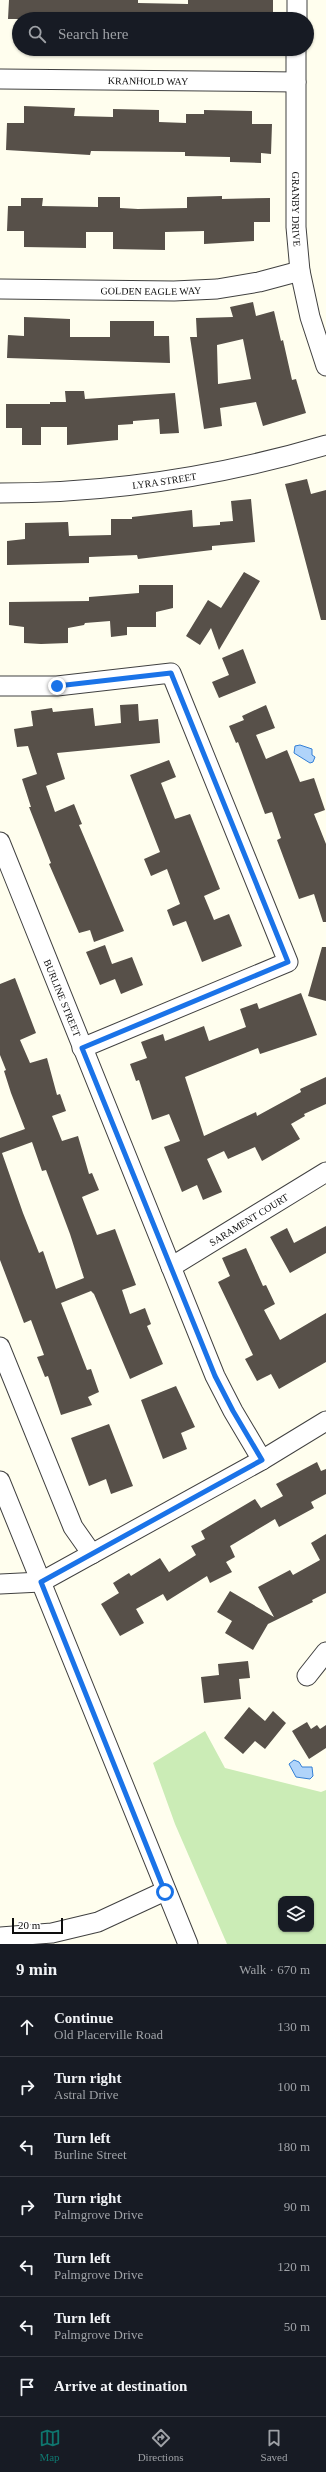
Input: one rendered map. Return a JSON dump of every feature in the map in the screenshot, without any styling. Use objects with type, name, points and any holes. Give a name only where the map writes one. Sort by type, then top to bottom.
[{"type":"street","points":[[297,0],[297,12]]},
{"type":"street","name":"GRANBY DRIVE","points":[[296,56],[295,204],[300,271],[310,317],[326,366]]},
{"type":"street","name":"KRANHOLD WAY","points":[[0,79],[296,82]]},
{"type":"street","name":"GOLDEN EAGLE WAY","points":[[0,289],[174,291],[217,289],[259,282],[300,271]]},
{"type":"street","name":"LYRA STREET","points":[[0,493],[82,490],[155,482],[237,468],[326,445]]},
{"type":"street","points":[[0,686],[57,686],[171,673],[288,962],[82,1048]]},
{"type":"street","name":"BURLINE STREET","points":[[0,842],[82,1048],[224,1395],[262,1460]]},
{"type":"street","name":"SARAMENT COURT","points":[[171,1267],[326,1172]]},
{"type":"street","points":[[0,1347],[73,1527],[92,1554]]},
{"type":"street","points":[[0,1584],[41,1582],[262,1460],[326,1421]]},
{"type":"street","points":[[0,1481],[165,1892],[188,1944]]},
{"type":"street","points":[[307,1676],[326,1652]]},
{"type":"street","points":[[0,1937],[52,1933],[98,1922],[165,1892]]},
{"type":"green space","points":[[205,1731],[225,1768],[321,1792],[326,1790],[326,1944],[227,1944],[175,1824],[153,1763]]},
{"type":"water","points":[[300,745],[312,749],[312,755],[315,757],[313,762],[310,763],[294,753],[295,746]]},
{"type":"water","points":[[294,1760],[299,1762],[302,1767],[312,1767],[313,1776],[310,1779],[296,1777],[289,1764]]},
{"type":"building","points":[[9,0],[138,0],[138,3],[188,4],[188,0],[273,0],[273,12],[12,12],[12,19],[8,19]]},
{"type":"building","points":[[24,106],[75,108],[74,116],[113,117],[113,109],[159,110],[159,122],[186,123],[186,114],[204,114],[204,110],[252,111],[252,124],[272,124],[271,154],[261,153],[261,163],[230,162],[230,157],[185,156],[185,152],[91,151],[90,155],[6,150],[7,123],[24,123]]},
{"type":"building","points":[[222,196],[222,199],[270,198],[270,222],[254,222],[254,241],[204,244],[204,231],[165,232],[165,250],[113,249],[113,232],[86,232],[86,248],[24,247],[24,231],[7,231],[8,206],[21,206],[21,198],[43,198],[42,206],[98,207],[98,197],[120,197],[120,208],[138,209],[187,208],[187,197]]},
{"type":"building","points":[[253,302],[256,316],[274,311],[281,341],[283,340],[292,380],[296,379],[306,413],[263,426],[256,402],[220,408],[222,426],[204,429],[190,337],[197,337],[196,318],[233,317],[230,307]],"holes":[[[243,339],[251,379],[218,384],[217,345]]]},
{"type":"building","points":[[24,317],[70,319],[70,337],[110,337],[110,321],[154,321],[154,336],[169,336],[170,363],[7,358],[8,335],[24,336]]},
{"type":"building","points":[[65,391],[84,391],[85,399],[175,393],[179,433],[160,434],[159,419],[133,421],[133,424],[118,425],[118,440],[67,445],[67,427],[41,427],[41,445],[22,445],[22,428],[6,428],[6,404],[50,404],[50,402],[66,402]]},
{"type":"building","points":[[307,479],[311,494],[326,490],[326,620],[321,620],[285,484]]},
{"type":"building","points":[[251,499],[255,542],[212,546],[212,550],[138,559],[137,555],[89,557],[89,563],[7,565],[7,541],[25,539],[25,523],[68,522],[69,536],[111,535],[111,519],[132,519],[132,517],[192,510],[193,527],[220,525],[220,522],[233,521],[231,501]]},
{"type":"building","points":[[244,572],[260,581],[219,650],[211,628],[200,645],[186,636],[208,600],[221,608]]},
{"type":"building","points":[[139,585],[173,585],[173,608],[156,612],[156,627],[127,627],[127,635],[111,637],[110,621],[85,623],[84,625],[68,628],[68,643],[41,644],[24,643],[24,627],[9,625],[9,602],[89,601],[89,597],[139,593]]},
{"type":"building","points":[[243,649],[256,683],[219,698],[212,682],[229,675],[222,658]]},
{"type":"building","points":[[138,704],[139,721],[158,719],[160,743],[57,753],[65,779],[46,786],[55,812],[74,804],[82,824],[79,825],[124,931],[94,942],[90,930],[79,933],[49,864],[51,863],[29,807],[31,807],[22,779],[37,774],[28,746],[17,747],[14,729],[33,726],[31,711],[52,708],[53,712],[93,708],[95,726],[121,723],[120,705]]},
{"type":"building","points":[[266,705],[275,728],[256,735],[266,759],[287,750],[300,782],[314,778],[325,810],[314,814],[326,844],[326,922],[323,922],[314,894],[299,899],[277,840],[281,838],[272,812],[265,814],[238,742],[236,743],[229,726],[244,720],[242,716]]},
{"type":"building","points":[[169,760],[176,777],[161,783],[175,819],[190,814],[220,889],[204,896],[214,920],[229,914],[242,946],[202,962],[186,921],[173,926],[167,910],[180,904],[167,869],[151,876],[144,859],[160,852],[130,775]]},
{"type":"building","points":[[105,945],[112,964],[132,957],[143,985],[121,994],[115,979],[100,985],[86,952]]},
{"type":"building","points":[[322,947],[326,947],[326,1001],[308,996]]},
{"type":"building","points":[[15,978],[36,1033],[20,1040],[30,1063],[47,1058],[57,1095],[60,1094],[66,1111],[52,1116],[62,1141],[78,1136],[89,1174],[92,1173],[99,1190],[82,1197],[97,1235],[115,1229],[136,1285],[122,1290],[130,1314],[145,1308],[151,1324],[147,1326],[163,1364],[130,1379],[94,1294],[91,1291],[61,1303],[87,1370],[91,1369],[99,1392],[88,1397],[92,1405],[61,1415],[48,1376],[45,1377],[37,1357],[44,1355],[31,1320],[24,1323],[0,1260],[0,1138],[25,1129],[11,1093],[4,1071],[6,1070],[0,1055],[0,984]],"holes":[[[32,1142],[42,1171],[46,1170],[70,1234],[84,1278],[56,1289],[43,1251],[39,1253],[23,1213],[2,1153]]]},
{"type":"building","points":[[301,993],[317,1035],[260,1054],[258,1048],[185,1077],[204,1136],[256,1112],[257,1116],[301,1092],[300,1089],[326,1077],[326,1104],[304,1114],[305,1116],[291,1124],[300,1139],[262,1161],[255,1147],[228,1159],[224,1151],[207,1159],[222,1192],[203,1200],[197,1185],[182,1192],[164,1147],[180,1141],[169,1114],[152,1120],[139,1080],[136,1081],[130,1064],[147,1058],[141,1042],[163,1034],[165,1041],[204,1026],[209,1041],[246,1027],[240,1009],[257,1003],[259,1009]]},
{"type":"building","points":[[326,1226],[326,1253],[290,1273],[270,1237],[287,1228],[294,1243]]},
{"type":"building","points":[[246,1248],[263,1286],[266,1285],[275,1304],[264,1310],[280,1340],[326,1313],[326,1362],[279,1389],[271,1374],[257,1381],[245,1359],[253,1355],[218,1282],[230,1276],[222,1258]]},
{"type":"building","points":[[176,1386],[195,1427],[181,1433],[187,1449],[163,1459],[141,1400]]},
{"type":"building","points":[[109,1424],[133,1486],[111,1494],[106,1479],[89,1486],[71,1438]]},
{"type":"building","points":[[317,1462],[321,1471],[326,1469],[326,1494],[311,1502],[314,1508],[279,1527],[275,1519],[230,1546],[235,1557],[226,1562],[232,1572],[210,1583],[207,1576],[167,1601],[163,1594],[136,1609],[144,1623],[120,1636],[101,1604],[119,1593],[113,1583],[129,1573],[131,1576],[160,1558],[169,1572],[196,1555],[191,1546],[205,1539],[201,1531],[255,1499],[261,1508],[283,1496],[276,1484]]},
{"type":"building","points":[[326,1534],[326,1593],[312,1600],[313,1602],[268,1624],[253,1650],[225,1633],[232,1621],[217,1612],[230,1591],[274,1617],[258,1587],[290,1570],[293,1575],[320,1560],[311,1543]]},
{"type":"building","points":[[248,1661],[250,1678],[239,1679],[241,1699],[204,1703],[201,1677],[219,1675],[218,1664]]},
{"type":"building","points":[[249,1707],[265,1721],[273,1711],[286,1723],[265,1749],[255,1741],[243,1754],[224,1738]]},
{"type":"building","points":[[307,1722],[311,1729],[317,1725],[320,1729],[326,1725],[326,1748],[309,1759],[292,1731]]},
{"type":"route","points":[[57,686],[171,673],[288,962],[82,1048],[215,1376],[224,1395],[262,1460],[41,1582],[165,1892]]}]
